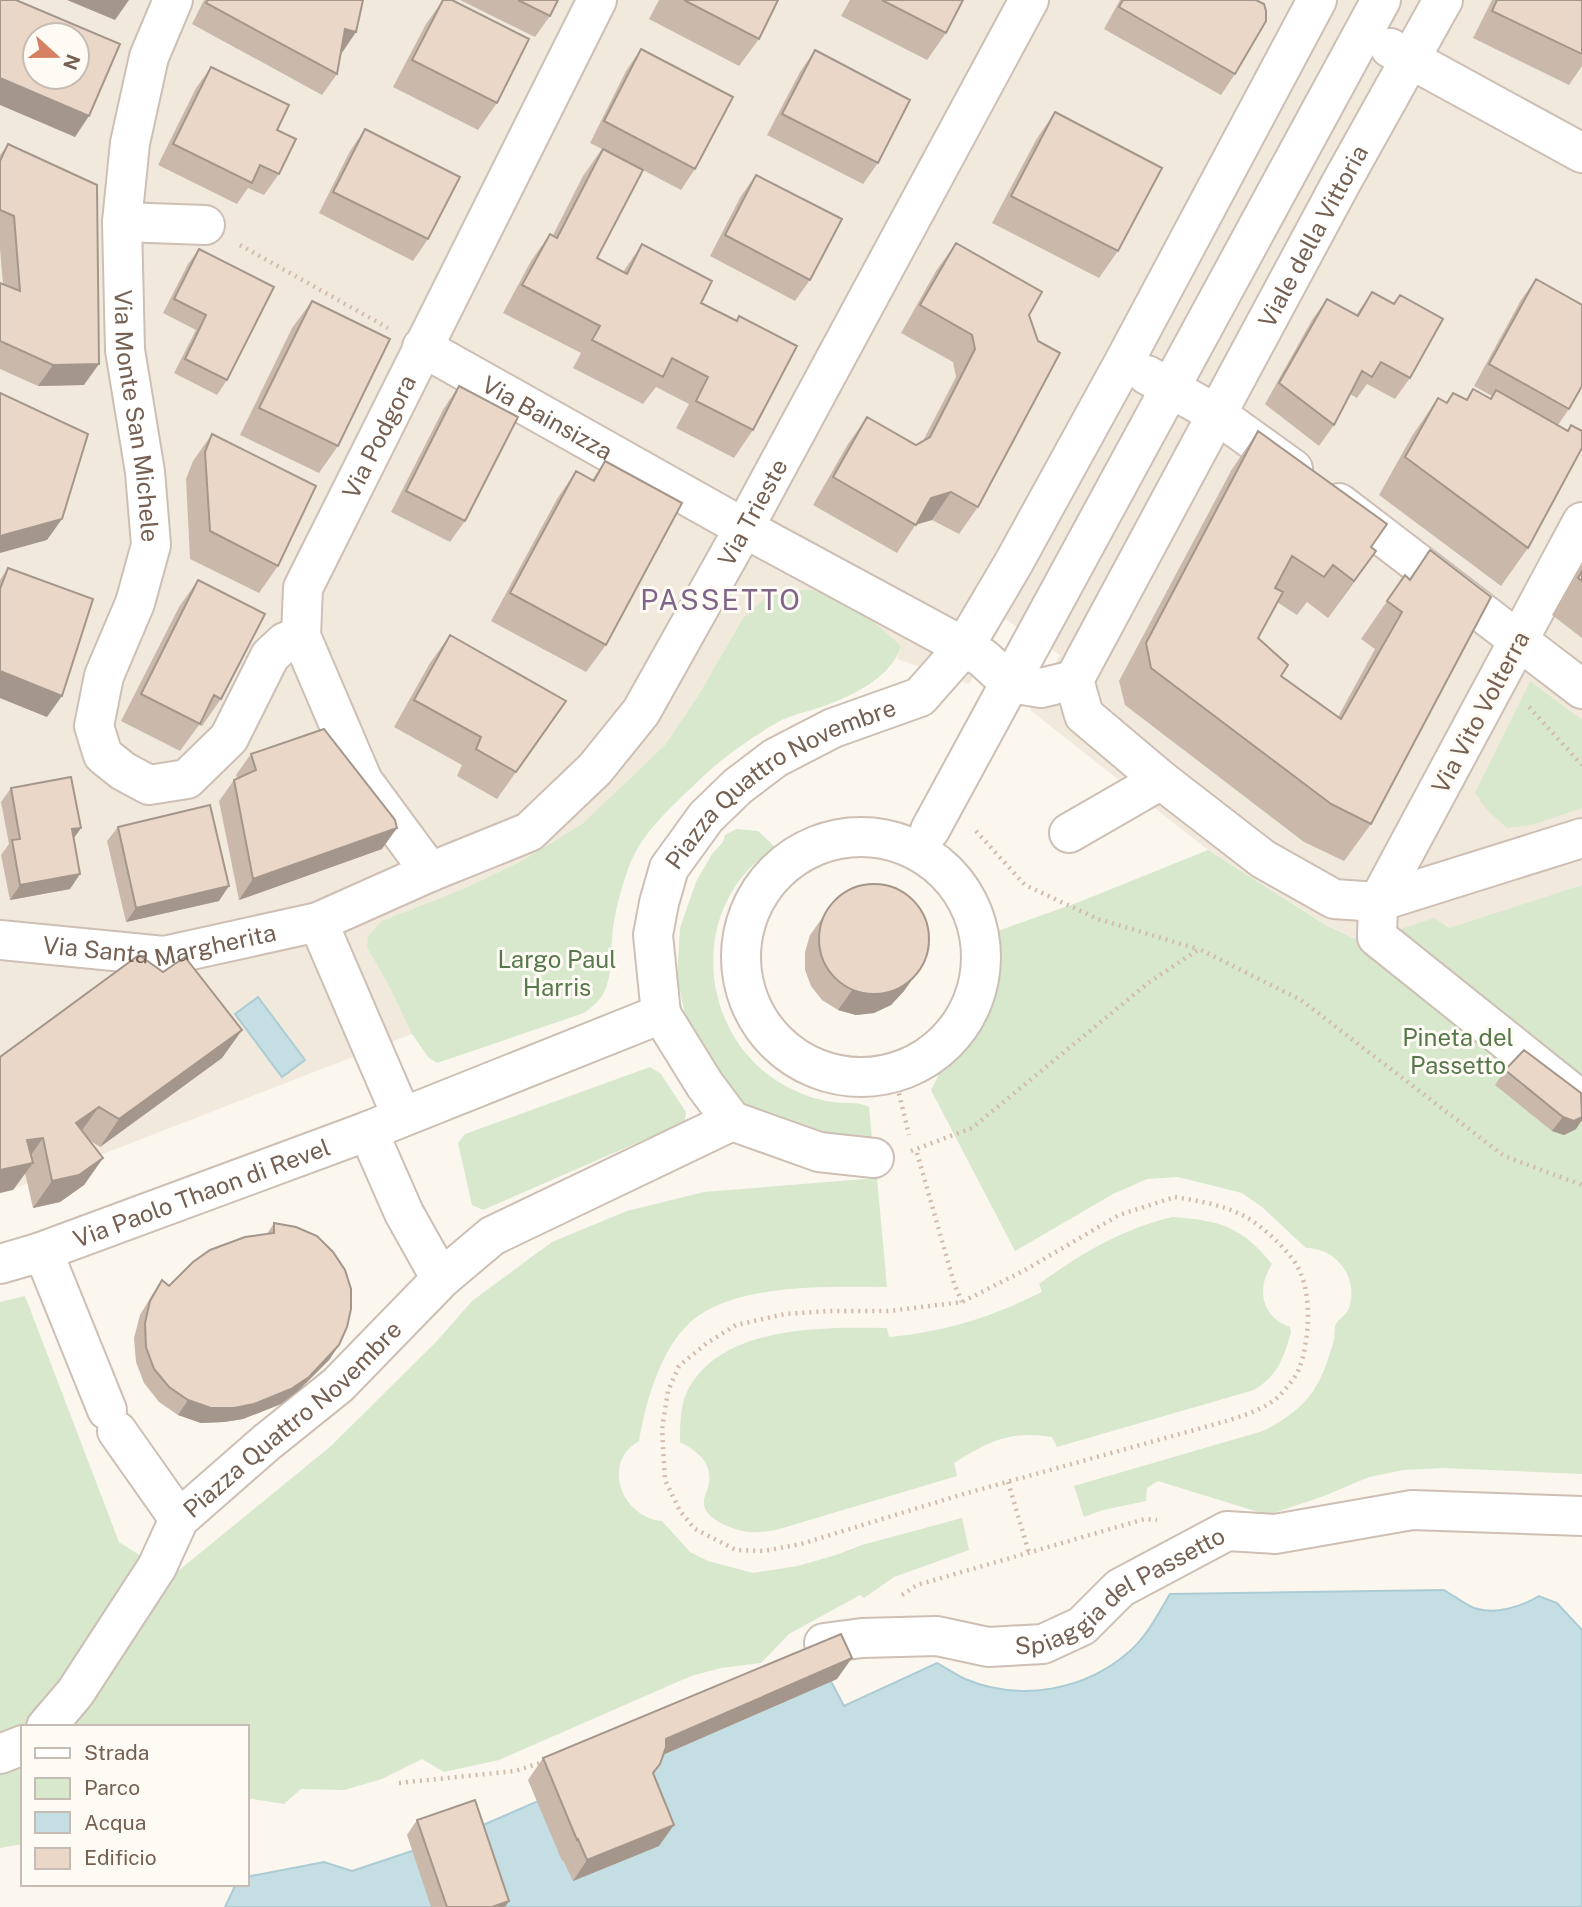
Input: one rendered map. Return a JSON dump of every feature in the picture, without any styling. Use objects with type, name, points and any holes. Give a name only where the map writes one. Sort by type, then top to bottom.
[{"type":"street","name":"Via Monte San Michele","points":[[173,0],[147,69],[130,143],[122,222],[125,350],[145,472],[151,545],[135,603],[104,676],[94,726],[103,755],[123,771],[149,785],[187,779],[229,737],[270,656],[285,642],[301,636]]},
{"type":"street","name":"Via Podgora","points":[[430,872],[363,780],[301,636],[303,588],[597,0]]},
{"type":"street","name":"Via Trieste","points":[[318,922],[529,832],[595,769],[640,712],[744,528],[1029,0]]},
{"type":"street","points":[[937,817],[1381,0]]},
{"type":"street","name":"Viale della Vittoria","points":[[1074,680],[1219,415],[1341,183],[1443,0]]},
{"type":"street","points":[[1582,153],[1311,2],[1124,362],[964,647],[983,659],[1010,683],[1041,688],[1074,680],[1084,715],[1161,780],[1263,859],[1334,899],[1378,902],[1582,838]]},
{"type":"street","points":[[122,222],[205,225]]},
{"type":"street","name":"Via Bainsizza","points":[[422,347],[744,528],[964,647]]},
{"type":"street","points":[[1124,362],[1219,415],[1582,689]]},
{"type":"street","name":"Via Vito Volterra","points":[[1378,902],[1582,522]]},
{"type":"street","name":"Piazza Quattro Novembre","points":[[48,1725],[75,1693],[157,1567],[179,1519],[267,1442],[338,1385],[441,1279],[492,1236],[732,1121],[705,1085],[661,1014],[653,935],[670,868],[706,817],[738,786],[775,758],[833,728],[920,697],[964,647]]},
{"type":"street","points":[[1069,833],[1161,780]]},
{"type":"street","points":[[874,838],[900,843],[919,852],[942,868],[959,888],[969,905],[978,931],[982,959],[972,1005],[956,1031],[939,1049],[914,1065],[897,1087],[869,1077],[850,1077],[826,1072],[801,1061],[780,1046],[764,1027],[751,1004],[743,974],[743,942],[747,920],[758,897],[780,869],[792,859],[808,849],[838,839],[874,838]]},
{"type":"street","points":[[1378,902],[1377,937],[1582,1101]]},
{"type":"street","points":[[318,922],[385,1124],[404,1213],[441,1279]]},
{"type":"street","name":"Via Santa Margherita","points":[[0,940],[164,956],[318,922]]},
{"type":"street","points":[[385,1124],[661,1014]]},
{"type":"street","points":[[732,1121],[820,1152],[874,1158]]},
{"type":"street","name":"Via Paolo Thaon di Revel","points":[[0,1264],[38,1253],[385,1124]]},
{"type":"street","points":[[38,1253],[48,1264],[112,1421],[179,1519]]},
{"type":"street","name":"Spiaggia del Passetto","points":[[824,1643],[862,1638],[937,1636],[988,1647],[1043,1644],[1082,1626],[1120,1588],[1227,1531],[1275,1534],[1412,1510],[1582,1516]]},
{"type":"street","points":[[0,1754],[21,1746]]},
{"type":"path","points":[[205,225],[422,347]]},
{"type":"path","points":[[1520,698],[1582,765]]},
{"type":"path","points":[[937,817],[960,813],[1025,885],[1098,919],[1199,949],[1301,1000],[1504,1156],[1582,1185]]},
{"type":"path","points":[[874,1158],[916,1150],[972,1128],[1148,983],[1199,949]]},
{"type":"path","points":[[897,1087],[908,1131]]},
{"type":"path","points":[[922,1170],[954,1283],[962,1302]]},
{"type":"path","points":[[1175,1197],[1212,1203],[1248,1217],[1279,1243],[1300,1271],[1306,1290],[1307,1330],[1298,1372],[1279,1397],[1247,1414],[1223,1422],[1008,1482],[801,1544],[764,1551],[736,1550],[695,1529],[680,1511],[665,1480],[662,1429],[668,1391],[679,1366],[707,1343],[736,1325],[785,1314],[889,1311],[962,1302],[1025,1270],[1119,1215],[1175,1197]]},
{"type":"path","points":[[1008,1482],[1029,1553]]},
{"type":"path","points":[[965,1572],[1087,1536]]},
{"type":"path","points":[[399,1783],[515,1771],[554,1759]]},
{"type":"shaded area","points":[[0,0],[1582,0],[1582,885],[1449,928],[1353,938],[1327,925],[1208,850],[1030,710],[1060,655],[1005,619],[969,684],[897,659],[901,646],[743,618],[698,696],[665,745],[582,824],[520,862],[461,890],[367,947],[412,1034],[0,1194]]},
{"type":"green space","name":"Largo Paul Harris","points":[[790,590],[814,590],[862,612],[901,646],[889,667],[870,684],[847,697],[783,719],[744,743],[703,777],[656,824],[640,845],[628,869],[614,921],[608,982],[603,994],[593,1006],[584,1013],[437,1063],[429,1058],[412,1034],[367,947],[368,936],[382,921],[461,890],[520,862],[582,824],[665,745],[698,696],[743,618],[764,599]]},
{"type":"green space","points":[[1530,681],[1582,720],[1582,808],[1532,825],[1507,828],[1487,810],[1475,793]]},
{"type":"green space","points":[[736,829],[758,831],[776,848],[747,871],[729,897],[718,926],[713,956],[715,986],[724,1015],[738,1042],[757,1065],[782,1084],[820,1100],[869,1107],[872,1140],[846,1144],[755,1113],[730,1092],[687,1024],[677,977],[680,928],[696,882],[725,835]]},
{"type":"green space","name":"Pineta del Passetto","points":[[1208,850],[1326,925],[1353,938],[1377,937],[1434,918],[1449,928],[1582,885],[1582,1474],[1443,1468],[1404,1470],[1369,1477],[1268,1515],[1158,1481],[1147,1488],[1146,1501],[1084,1517],[1074,1486],[1263,1431],[1297,1409],[1312,1393],[1320,1379],[1334,1340],[1336,1324],[1349,1308],[1351,1286],[1348,1275],[1335,1259],[1317,1249],[1306,1248],[1262,1207],[1242,1193],[1178,1177],[1147,1179],[1113,1194],[1015,1251],[931,1090],[942,1069],[969,1038],[988,1000],[995,966],[995,932],[1079,902]]},
{"type":"green space","points":[[650,1067],[661,1074],[686,1112],[685,1122],[483,1210],[472,1205],[458,1143],[465,1134]]},
{"type":"green space","points":[[877,1178],[887,1287],[815,1287],[764,1292],[718,1305],[698,1316],[685,1327],[665,1356],[651,1390],[639,1441],[627,1450],[621,1462],[621,1487],[627,1499],[636,1510],[662,1521],[690,1552],[708,1561],[753,1573],[798,1566],[862,1545],[962,1518],[969,1550],[894,1577],[864,1598],[860,1595],[789,1634],[761,1663],[721,1668],[691,1676],[499,1760],[444,1772],[422,1759],[382,1779],[344,1790],[301,1789],[284,1804],[248,1798],[248,1725],[21,1725],[21,1844],[0,1848],[0,1302],[25,1296],[119,1542],[172,1576],[331,1446],[437,1341],[472,1301],[552,1242],[627,1211],[704,1192]]},
{"type":"green space","points":[[1173,1217],[1217,1224],[1240,1233],[1272,1264],[1264,1283],[1264,1301],[1273,1316],[1290,1327],[1291,1333],[1278,1366],[1269,1378],[1254,1390],[1057,1447],[1052,1437],[1024,1435],[1000,1439],[954,1463],[957,1476],[776,1530],[752,1532],[736,1529],[722,1524],[706,1511],[704,1502],[709,1483],[708,1469],[697,1453],[680,1442],[681,1418],[686,1394],[701,1371],[722,1354],[774,1335],[803,1330],[887,1328],[889,1337],[968,1322],[1042,1292],[1039,1284],[1103,1243]]},
{"type":"water","points":[[258,997],[305,1060],[282,1077],[235,1014]]},
{"type":"water","points":[[1444,1590],[1474,1608],[1490,1611],[1524,1604],[1539,1596],[1557,1603],[1582,1630],[1582,1907],[225,1907],[235,1886],[248,1886],[248,1878],[251,1876],[324,1862],[352,1871],[460,1835],[656,1750],[825,1670],[844,1706],[937,1663],[965,1679],[1008,1690],[1030,1691],[1073,1684],[1112,1665],[1130,1651],[1147,1632],[1170,1594]]},
{"type":"building","points":[[0,0],[16,0],[66,21],[21,21],[21,87],[0,78]]},
{"type":"building","points":[[208,0],[363,0],[356,32],[345,29],[337,74],[206,3]]},
{"type":"building","points":[[443,0],[452,0],[529,39],[497,103],[412,60]]},
{"type":"building","points":[[518,0],[558,0],[550,16]]},
{"type":"building","points":[[684,0],[778,0],[759,39]]},
{"type":"building","points":[[882,0],[963,0],[946,33]]},
{"type":"building","points":[[1123,0],[1256,0],[1264,4],[1266,21],[1235,74],[1119,7]]},
{"type":"building","points":[[1497,0],[1582,0],[1582,54],[1492,11]]},
{"type":"building","points":[[91,32],[120,44],[89,116],[30,91],[91,91]]},
{"type":"building","points":[[641,49],[733,97],[695,169],[604,121]]},
{"type":"building","points":[[815,50],[910,100],[878,163],[782,114]]},
{"type":"building","points":[[211,67],[289,105],[277,130],[296,139],[279,174],[260,165],[252,183],[173,144]]},
{"type":"building","points":[[1055,112],[1162,168],[1118,251],[1011,196]]},
{"type":"building","points":[[365,129],[460,177],[428,239],[333,192]]},
{"type":"building","points":[[8,144],[97,185],[99,364],[53,365],[0,341],[0,283],[20,291],[14,216],[0,210],[0,161]]},
{"type":"building","points":[[603,149],[643,170],[597,258],[627,274],[642,244],[712,281],[701,303],[737,321],[739,316],[797,346],[753,430],[696,401],[708,377],[672,358],[663,377],[592,340],[600,326],[522,285],[550,234],[557,238]]},
{"type":"building","points":[[756,175],[842,219],[810,280],[725,235]]},
{"type":"building","points":[[956,243],[1042,292],[1029,315],[1038,341],[1060,353],[978,507],[951,492],[931,498],[916,525],[833,477],[867,417],[916,445],[930,437],[975,349],[972,335],[920,305]]},
{"type":"building","points":[[199,249],[274,287],[227,380],[185,359],[206,315],[174,299]]},
{"type":"building","points":[[1536,279],[1582,305],[1582,386],[1569,409],[1489,364]]},
{"type":"building","points":[[1372,292],[1394,304],[1400,295],[1443,319],[1410,378],[1381,362],[1372,377],[1362,371],[1334,425],[1279,383],[1327,299],[1358,316]]},
{"type":"building","points":[[312,301],[390,339],[338,446],[259,408]]},
{"type":"building","points":[[459,386],[518,417],[465,521],[406,491]]},
{"type":"building","points":[[1473,389],[1491,399],[1496,390],[1568,431],[1571,425],[1582,431],[1582,448],[1528,548],[1405,457],[1438,398],[1447,403],[1453,393],[1467,400]]},
{"type":"building","points":[[0,393],[88,434],[62,519],[0,536]]},
{"type":"building","points":[[1258,431],[1387,524],[1371,547],[1376,551],[1354,581],[1333,565],[1324,577],[1292,556],[1275,588],[1283,592],[1258,638],[1288,665],[1281,676],[1341,719],[1402,612],[1387,601],[1405,575],[1410,580],[1430,550],[1491,597],[1371,824],[1331,804],[1151,668],[1146,643]]},
{"type":"building","points":[[212,434],[316,486],[278,566],[210,531],[205,452]]},
{"type":"building","points":[[605,461],[682,503],[606,645],[510,593],[576,471],[594,481]]},
{"type":"building","points":[[8,568],[93,599],[62,696],[0,671],[0,589]]},
{"type":"building","points":[[198,580],[265,614],[221,699],[214,695],[200,724],[141,694]]},
{"type":"building","points":[[450,635],[566,701],[516,772],[476,749],[481,737],[414,700]]},
{"type":"building","points":[[324,729],[395,820],[397,828],[253,879],[234,780],[256,770],[251,754]]},
{"type":"building","points":[[71,777],[81,828],[72,829],[80,874],[20,885],[12,840],[20,839],[11,788]]},
{"type":"building","points":[[210,805],[229,886],[136,908],[118,827]]},
{"type":"building","points":[[874,884],[895,889],[913,900],[924,918],[929,939],[924,960],[913,978],[895,989],[874,994],[853,989],[835,978],[824,960],[819,939],[824,918],[835,900],[853,889]]},
{"type":"building","points":[[139,955],[163,972],[185,957],[242,1030],[119,1119],[99,1107],[76,1123],[103,1158],[79,1175],[52,1181],[43,1138],[27,1140],[33,1163],[0,1170],[0,1057]]},
{"type":"building","points":[[1524,1050],[1581,1093],[1582,1117],[1574,1121],[1563,1117],[1505,1070]]},
{"type":"building","points":[[274,1223],[296,1227],[317,1236],[333,1252],[345,1270],[351,1289],[351,1309],[339,1345],[309,1377],[291,1389],[254,1404],[234,1408],[211,1408],[188,1400],[169,1387],[154,1369],[146,1347],[145,1323],[150,1301],[162,1280],[169,1286],[193,1262],[210,1250],[245,1237],[274,1233]]},
{"type":"building","points":[[841,1634],[852,1658],[666,1739],[660,1764],[653,1773],[674,1825],[587,1860],[543,1758]]},
{"type":"building","points":[[475,1800],[509,1901],[492,1907],[447,1907],[417,1820]]},
{"type":"district","name":"PASSETTO","points":[[721,599]]}]
